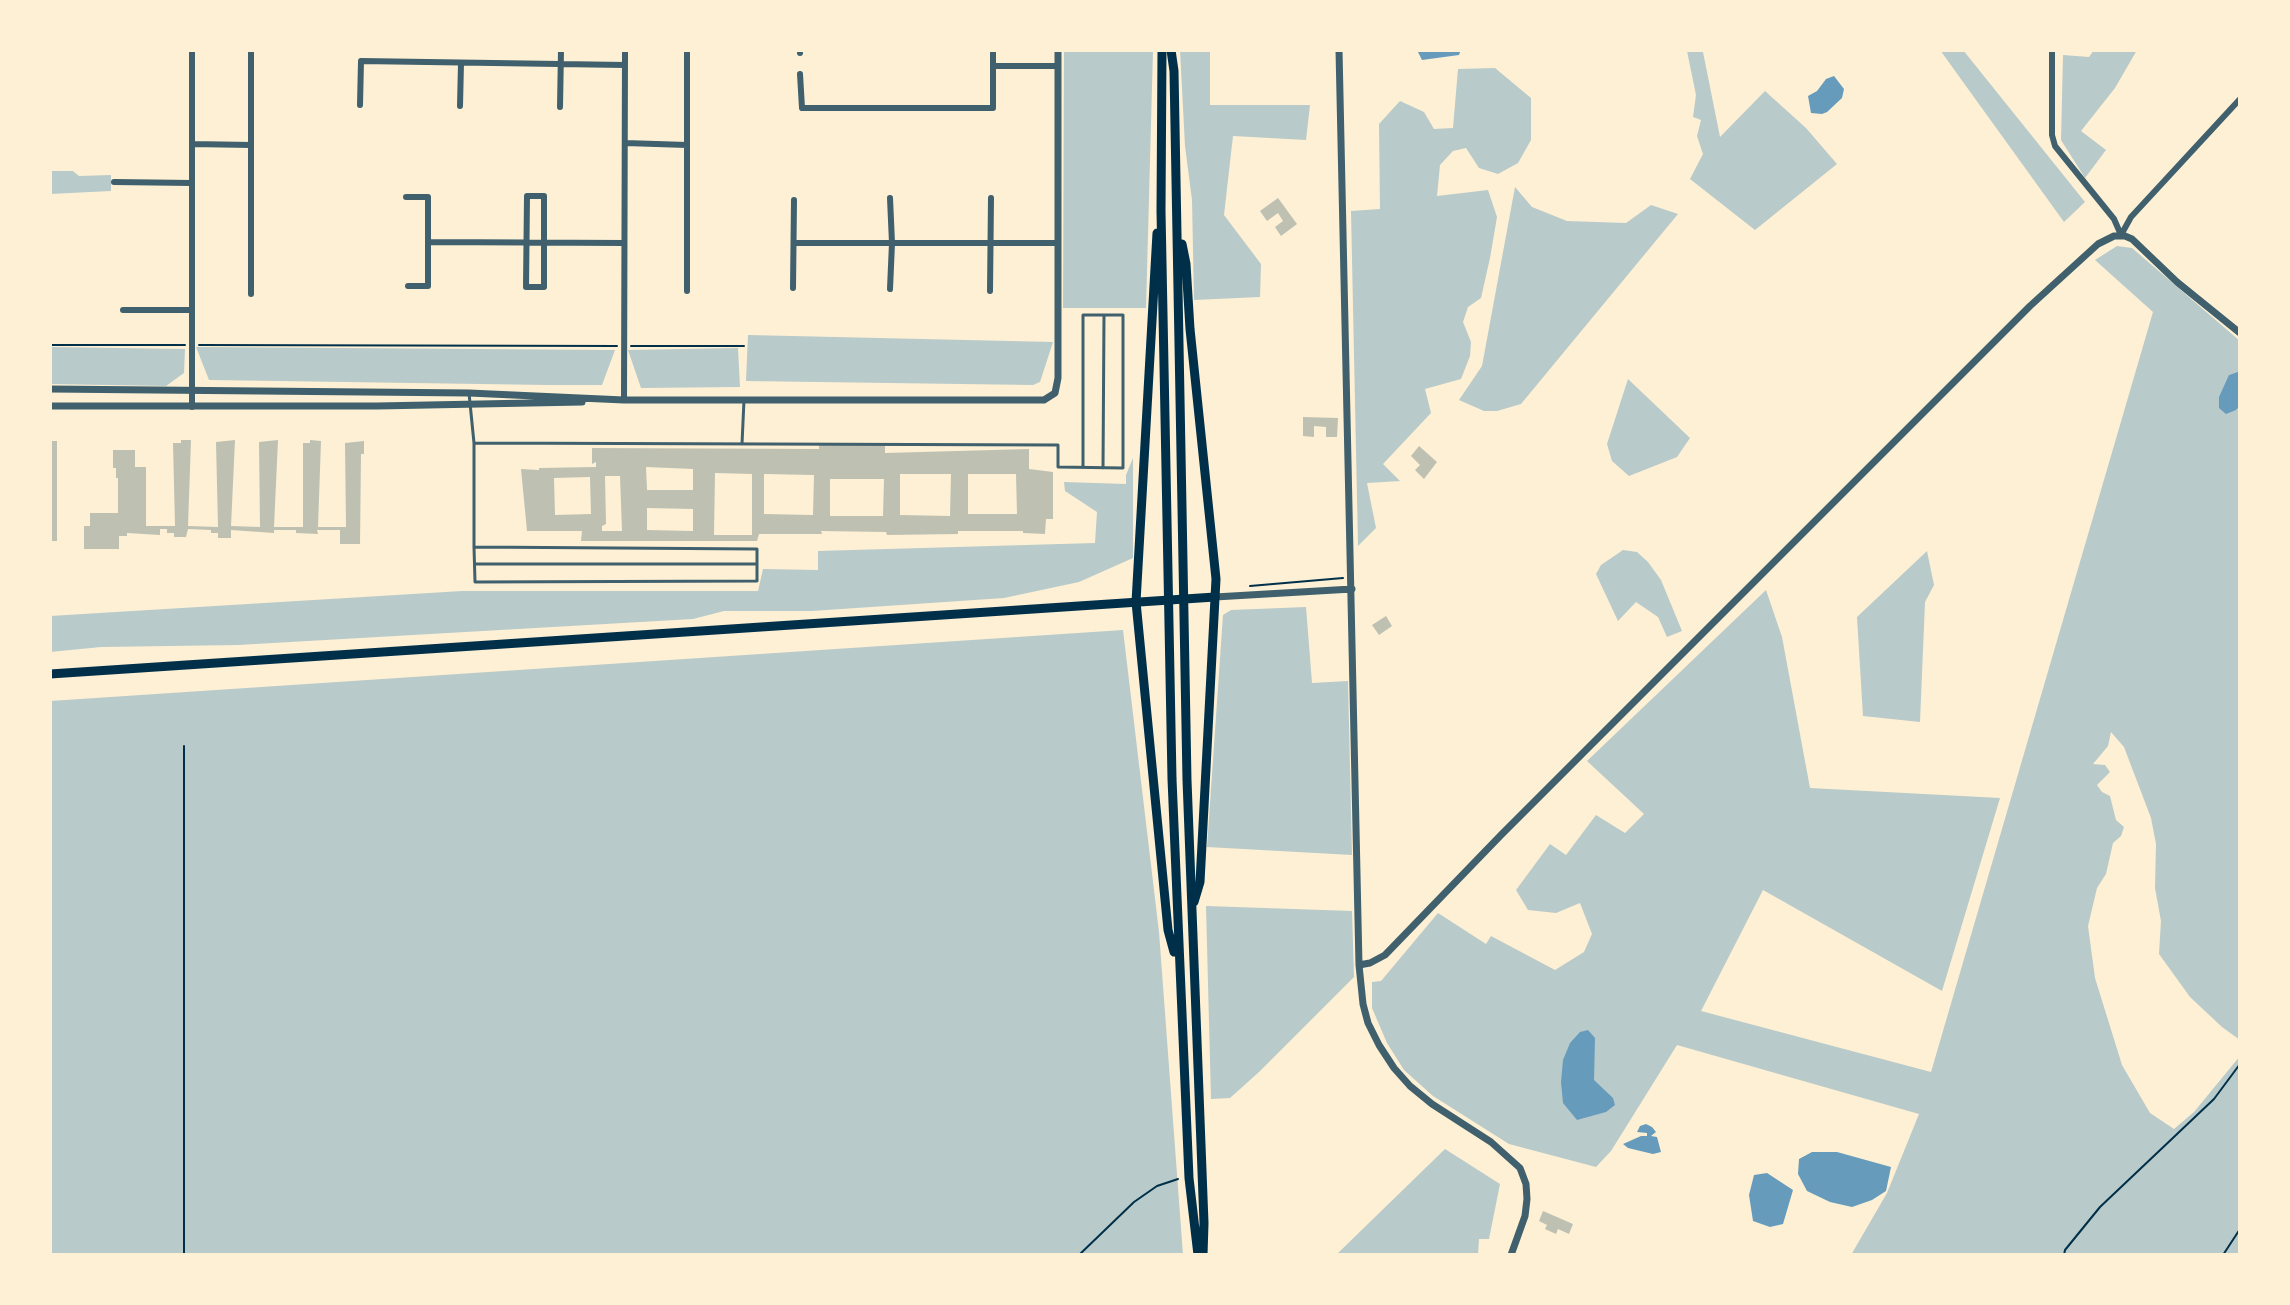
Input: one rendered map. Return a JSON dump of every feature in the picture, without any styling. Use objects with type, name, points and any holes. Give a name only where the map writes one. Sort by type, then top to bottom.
[{"type":"main road","points":[[1162,50],[1161,211],[1172,779],[1189,1178],[1200,1255]]},
{"type":"main road","points":[[1171,50],[1174,71],[1192,911],[1204,1223],[1200,1255]]},
{"type":"main road","points":[[1161,211],[1156,235],[1151,310],[1140,602],[1168,930],[1179,968]]},
{"type":"main road","points":[[1177,221],[1186,264],[1213,549],[1200,882],[1192,911]]},
{"type":"main road","points":[[50,674],[1211,597]]},
{"type":"street","points":[[192,50],[192,407]]},
{"type":"street","points":[[251,50],[251,294]]},
{"type":"street","points":[[560,107],[561,50]]},
{"type":"street","points":[[624,400],[625,50]]},
{"type":"street","points":[[687,50],[687,291]]},
{"type":"street","points":[[800,74],[802,108],[993,108],[993,50]]},
{"type":"street","points":[[50,389],[469,393],[608,400],[1044,400],[1055,393],[1058,378],[1058,50]]},
{"type":"street","points":[[1339,50],[1359,965],[1363,1004],[1379,1045],[1410,1086],[1491,1142],[1520,1168],[1527,1199],[1525,1216],[1511,1255]]},
{"type":"street","points":[[2052,50],[2052,135],[2055,146],[2114,219],[2121,235],[2137,243],[2177,282],[2240,333]]},
{"type":"street","points":[[360,105],[361,61],[625,65]]},
{"type":"street","points":[[460,106],[461,63]]},
{"type":"street","points":[[993,66],[1058,66]]},
{"type":"street","points":[[1359,965],[1385,955],[2088,251],[2107,239],[2121,235],[2131,217],[2240,99]]},
{"type":"street","points":[[625,143],[687,145]]},
{"type":"street","points":[[192,144],[251,145]]},
{"type":"street","points":[[114,182],[192,183]]},
{"type":"street","points":[[527,196],[544,196],[544,287],[526,287],[526,243],[527,196]]},
{"type":"street","points":[[406,197],[428,197],[428,286],[408,286]]},
{"type":"street","points":[[890,198],[890,289]]},
{"type":"street","points":[[990,291],[991,198]]},
{"type":"street","points":[[793,288],[794,200]]},
{"type":"street","points":[[428,242],[624,243]]},
{"type":"street","points":[[795,243],[1057,243]]},
{"type":"street","points":[[123,310],[192,310]]},
{"type":"street","points":[[50,406],[470,405],[608,400]]},
{"type":"street","points":[[1211,597],[1352,589]]},
{"type":"lane","points":[[474,443],[1058,445],[1058,467],[1123,468],[1123,315],[1083,315],[1083,467]]},
{"type":"lane","points":[[1103,468],[1104,315]]},
{"type":"lane","points":[[469,393],[474,443],[474,547],[475,582],[757,581],[757,549],[474,547]]},
{"type":"lane","points":[[742,444],[744,400]]},
{"type":"lane","points":[[475,564],[757,564]]},
{"type":"path","points":[[50,345],[167,345]]},
{"type":"path","points":[[215,345],[599,346]]},
{"type":"path","points":[[647,346],[744,346]]},
{"type":"path","points":[[1242,586],[1352,577]]},
{"type":"path","points":[[184,746],[184,1255]]},
{"type":"path","points":[[2064,1255],[2100,1207],[2214,1099],[2240,1064]]},
{"type":"path","points":[[2235,1069],[2240,1074]]},
{"type":"path","points":[[1079,1255],[1134,1202],[1172,1179],[1189,1178]]},
{"type":"path","points":[[2223,1255],[2240,1229]]},
{"type":"shaded area","points":[[1064,50],[1153,50],[1146,308],[1063,308]]},
{"type":"shaded area","points":[[1180,50],[1210,50],[1210,105],[1310,105],[1306,140],[1233,136],[1224,215],[1261,264],[1260,297],[1194,300],[1192,200],[1185,146]]},
{"type":"shaded area","points":[[1940,50],[1963,50],[2085,202],[2064,222]]},
{"type":"shaded area","points":[[2094,50],[2137,50],[2115,88],[2081,131],[2106,150],[2085,178],[2061,140],[2063,55],[2089,57]]},
{"type":"shaded area","points":[[1687,51],[1703,52],[1720,137],[1765,91],[1806,128],[1837,164],[1755,230],[1690,179],[1703,154],[1697,136],[1701,120],[1693,117],[1696,95]]},
{"type":"shaded area","points":[[1495,68],[1531,98],[1531,140],[1518,163],[1498,174],[1479,168],[1466,148],[1453,151],[1440,165],[1437,196],[1488,190],[1497,217],[1481,298],[1468,307],[1463,322],[1471,342],[1470,356],[1461,379],[1425,389],[1431,413],[1383,464],[1400,481],[1367,483],[1376,528],[1358,546],[1351,211],[1380,209],[1379,124],[1400,101],[1424,112],[1434,129],[1453,128],[1458,69]]},
{"type":"shaded area","points":[[50,171],[73,171],[79,176],[111,175],[111,191],[50,194]]},
{"type":"shaded area","points":[[1515,187],[1532,207],[1567,221],[1626,223],[1651,205],[1678,214],[1521,404],[1497,411],[1484,411],[1459,400],[1482,366]]},
{"type":"shaded area","points":[[2117,246],[2132,248],[2240,341],[2240,371],[2229,375],[2236,410],[2240,406],[2240,1040],[2190,997],[2159,954],[2161,921],[2155,888],[2156,844],[2151,818],[2124,747],[2111,732],[2108,746],[2093,764],[2105,765],[2110,772],[2097,785],[2110,796],[2116,820],[2124,827],[2121,836],[2113,843],[2088,926],[2095,978],[2122,1065],[2150,1113],[2174,1129],[2194,1112],[2240,1056],[2240,1255],[1851,1255],[1887,1193],[1919,1114],[1677,1045],[1611,1151],[1596,1167],[1509,1144],[1433,1096],[1404,1070],[1387,1043],[1372,1008],[1372,982],[1381,981],[1438,913],[1486,944],[1491,936],[1555,970],[1584,952],[1592,934],[1580,903],[1556,913],[1528,910],[1516,890],[1550,844],[1566,855],[1596,815],[1625,833],[1644,814],[1587,761],[1766,590],[1782,637],[1810,788],[2000,798],[1942,991],[1763,890],[1701,1011],[1931,1072],[2153,312],[2095,260]]},
{"type":"shaded area","points":[[748,335],[1053,342],[1040,382],[1033,385],[746,381]]},
{"type":"shaded area","points":[[50,347],[185,349],[184,373],[166,386],[50,384]]},
{"type":"shaded area","points":[[196,347],[615,350],[602,385],[548,385],[209,380]]},
{"type":"shaded area","points":[[738,348],[740,387],[641,388],[628,350]]},
{"type":"shaded area","points":[[1628,379],[1690,438],[1677,457],[1629,476],[1612,461],[1607,444]]},
{"type":"shaded area","points":[[1133,458],[1133,558],[1079,582],[1004,598],[812,611],[724,611],[693,619],[238,645],[101,647],[50,652],[50,616],[462,591],[758,591],[763,569],[818,570],[818,551],[1095,543],[1097,512],[1065,491],[1064,482],[1126,484]]},
{"type":"shaded area","points":[[1623,550],[1637,552],[1648,562],[1661,580],[1682,631],[1667,637],[1658,617],[1636,602],[1618,621],[1596,574],[1601,565]]},
{"type":"shaded area","points":[[1927,551],[1934,585],[1925,602],[1920,722],[1863,716],[1857,617]]},
{"type":"shaded area","points":[[1306,607],[1312,683],[1348,681],[1352,855],[1207,847],[1223,615],[1231,610]]},
{"type":"shaded area","points":[[1123,630],[1159,932],[1183,1255],[50,1255],[50,701]]},
{"type":"shaded area","points":[[1206,906],[1352,911],[1354,977],[1230,1098],[1211,1099]]},
{"type":"shaded area","points":[[1445,1149],[1500,1184],[1489,1239],[1479,1239],[1478,1255],[1336,1255]]},
{"type":"water","points":[[1417,50],[1461,50],[1459,55],[1422,60]]},
{"type":"water","points":[[1834,76],[1844,89],[1842,98],[1827,112],[1811,113],[1808,96],[1817,91],[1826,79]]},
{"type":"water","points":[[2240,371],[2240,406],[2226,414],[2219,408],[2219,397],[2229,375]]},
{"type":"water","points":[[1588,1030],[1595,1038],[1594,1080],[1613,1098],[1615,1105],[1606,1112],[1577,1120],[1563,1103],[1563,1060],[1570,1043],[1580,1032]]},
{"type":"water","points":[[1646,1124],[1656,1132],[1651,1136],[1657,1137],[1661,1152],[1653,1154],[1623,1144],[1647,1136],[1647,1133],[1637,1132],[1640,1126]]},
{"type":"water","points":[[1812,1152],[1837,1152],[1891,1167],[1886,1191],[1852,1207],[1830,1202],[1807,1191],[1798,1174],[1799,1159]]},
{"type":"water","points":[[1767,1173],[1793,1190],[1783,1224],[1770,1227],[1753,1221],[1749,1195],[1754,1175]]},
{"type":"building","points":[[1278,198],[1297,224],[1281,236],[1275,227],[1283,221],[1278,213],[1267,221],[1260,211]]},
{"type":"building","points":[[1303,417],[1338,418],[1337,437],[1326,437],[1326,427],[1314,426],[1314,437],[1303,436]]},
{"type":"building","points":[[181,440],[191,440],[188,526],[218,527],[216,442],[235,440],[231,526],[260,527],[259,442],[278,440],[274,527],[303,527],[303,443],[310,443],[310,440],[321,441],[318,527],[346,527],[345,443],[364,441],[364,454],[361,454],[360,544],[340,544],[340,530],[317,530],[318,534],[296,533],[296,530],[274,530],[274,533],[231,530],[231,538],[218,538],[218,533],[211,533],[211,530],[188,529],[186,537],[174,537],[174,533],[167,533],[167,529],[160,529],[160,535],[127,533],[127,536],[119,536],[119,549],[84,549],[84,526],[90,526],[90,513],[118,513],[118,478],[116,468],[113,468],[113,450],[135,450],[135,467],[146,467],[146,526],[175,526],[173,443],[181,443]]},
{"type":"building","points":[[50,441],[57,441],[57,541],[50,541]]},
{"type":"building","points":[[819,445],[885,445],[885,453],[1029,449],[1029,469],[1053,472],[1053,519],[1046,519],[1045,534],[958,531],[958,534],[887,535],[886,532],[821,531],[822,534],[759,534],[757,541],[581,541],[582,531],[527,531],[521,469],[596,467],[596,462],[592,464],[592,448],[819,449]],"holes":[[[646,467],[693,469],[693,490],[647,490]],[[715,473],[752,474],[752,535],[714,535]],[[764,474],[814,475],[813,515],[764,514]],[[900,474],[951,474],[950,516],[900,515]],[[968,474],[1016,474],[1017,514],[968,514]],[[605,476],[620,476],[622,531],[602,531],[602,526],[606,524]],[[590,477],[591,514],[555,515],[554,478]],[[830,479],[884,479],[883,516],[830,516]],[[647,508],[693,509],[693,531],[647,530]]]},
{"type":"building","points":[[1419,446],[1437,462],[1424,479],[1415,470],[1420,465],[1411,456]]},
{"type":"building","points":[[1386,616],[1392,626],[1379,635],[1372,625]]},
{"type":"building","points":[[1543,1211],[1573,1224],[1569,1234],[1558,1229],[1556,1234],[1545,1229],[1547,1225],[1539,1221]]}]
